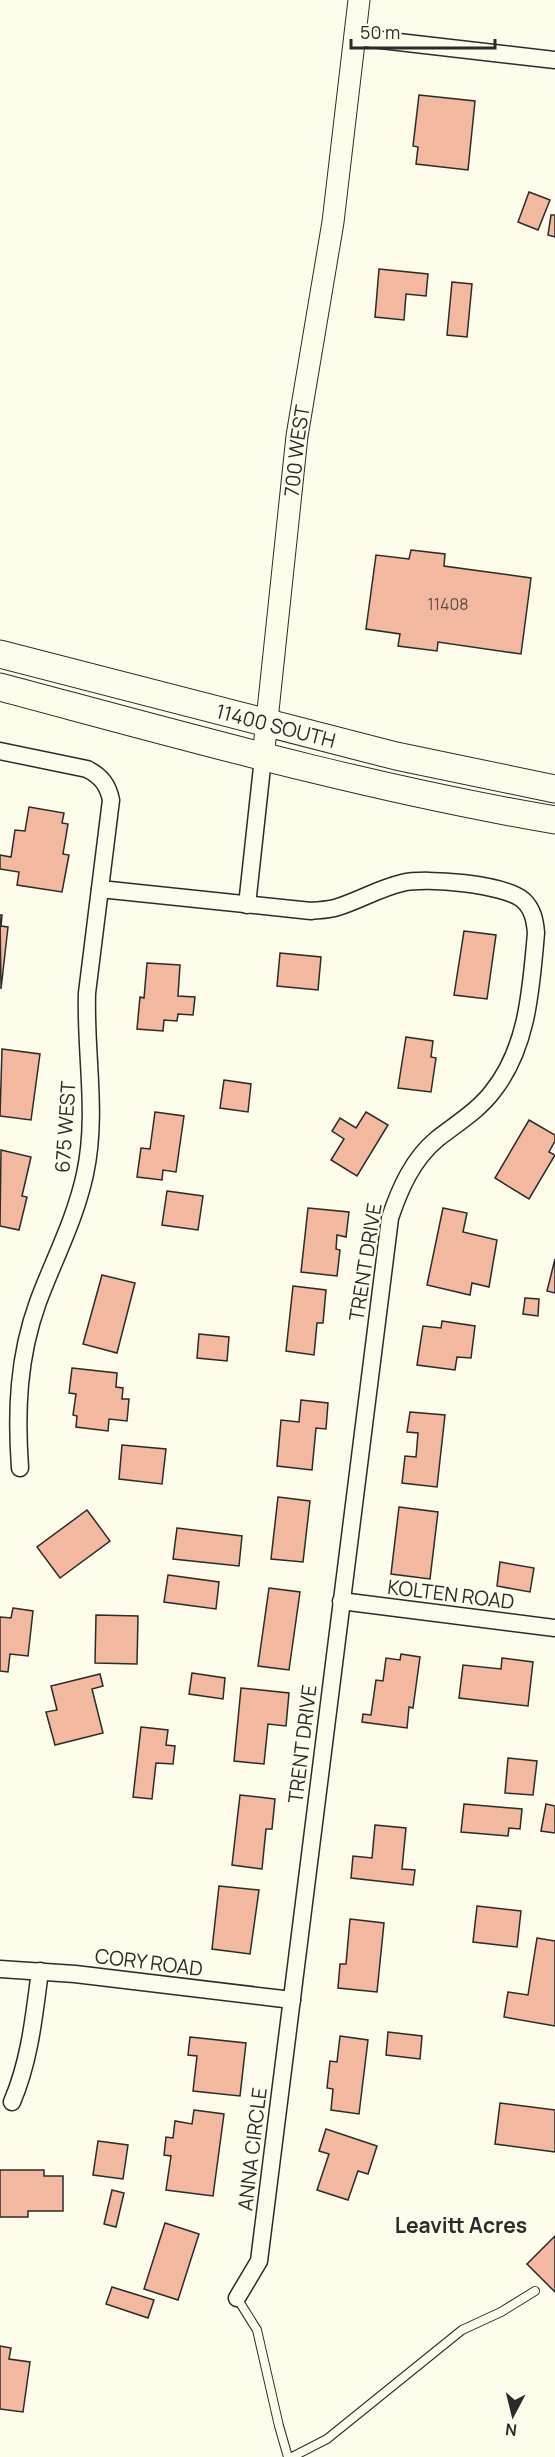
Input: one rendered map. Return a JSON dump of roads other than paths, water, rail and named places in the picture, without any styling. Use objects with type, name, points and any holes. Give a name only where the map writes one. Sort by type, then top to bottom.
[{"type":"main road","name":"11400 SOUTH","points":[[0,654],[396,756],[555,789]]},
{"type":"main road","name":"11400 SOUTH","points":[[0,687],[263,758],[469,806],[555,820]]},
{"type":"street","name":"700 WEST","points":[[247,905],[297,436],[333,222],[359,0]]},
{"type":"street","points":[[355,37],[555,60]]},
{"type":"street","name":"675 WEST","points":[[0,751],[76,766],[97,774],[104,782],[111,800],[87,993],[86,1024],[92,1114],[87,1162],[71,1225],[37,1304],[22,1360],[17,1417],[20,1468]]},
{"type":"street","name":"TRENT DRIVE","points":[[100,889],[311,911],[336,908],[404,882],[425,881],[497,888],[511,893],[531,910],[535,921],[536,933],[526,1018],[518,1046],[507,1070],[479,1107],[435,1140],[421,1156],[409,1173],[390,1218],[292,2000]]},
{"type":"street","name":"KOLTEN ROAD","points":[[341,1601],[555,1628]]},
{"type":"street","name":"CORY ROAD","points":[[0,1968],[292,2000]]},
{"type":"street","points":[[12,2102],[29,2052],[40,1971]]},
{"type":"street","name":"ANNA CIRCLE","points":[[237,2298],[259,2260],[292,2000]]},
{"type":"lane","points":[[237,2298],[257,2330],[279,2426],[290,2457],[327,2439],[462,2330],[501,2312],[534,2290]]},
{"type":"district","name":"Leavitt Acres","points":[[461,2225]]}]
